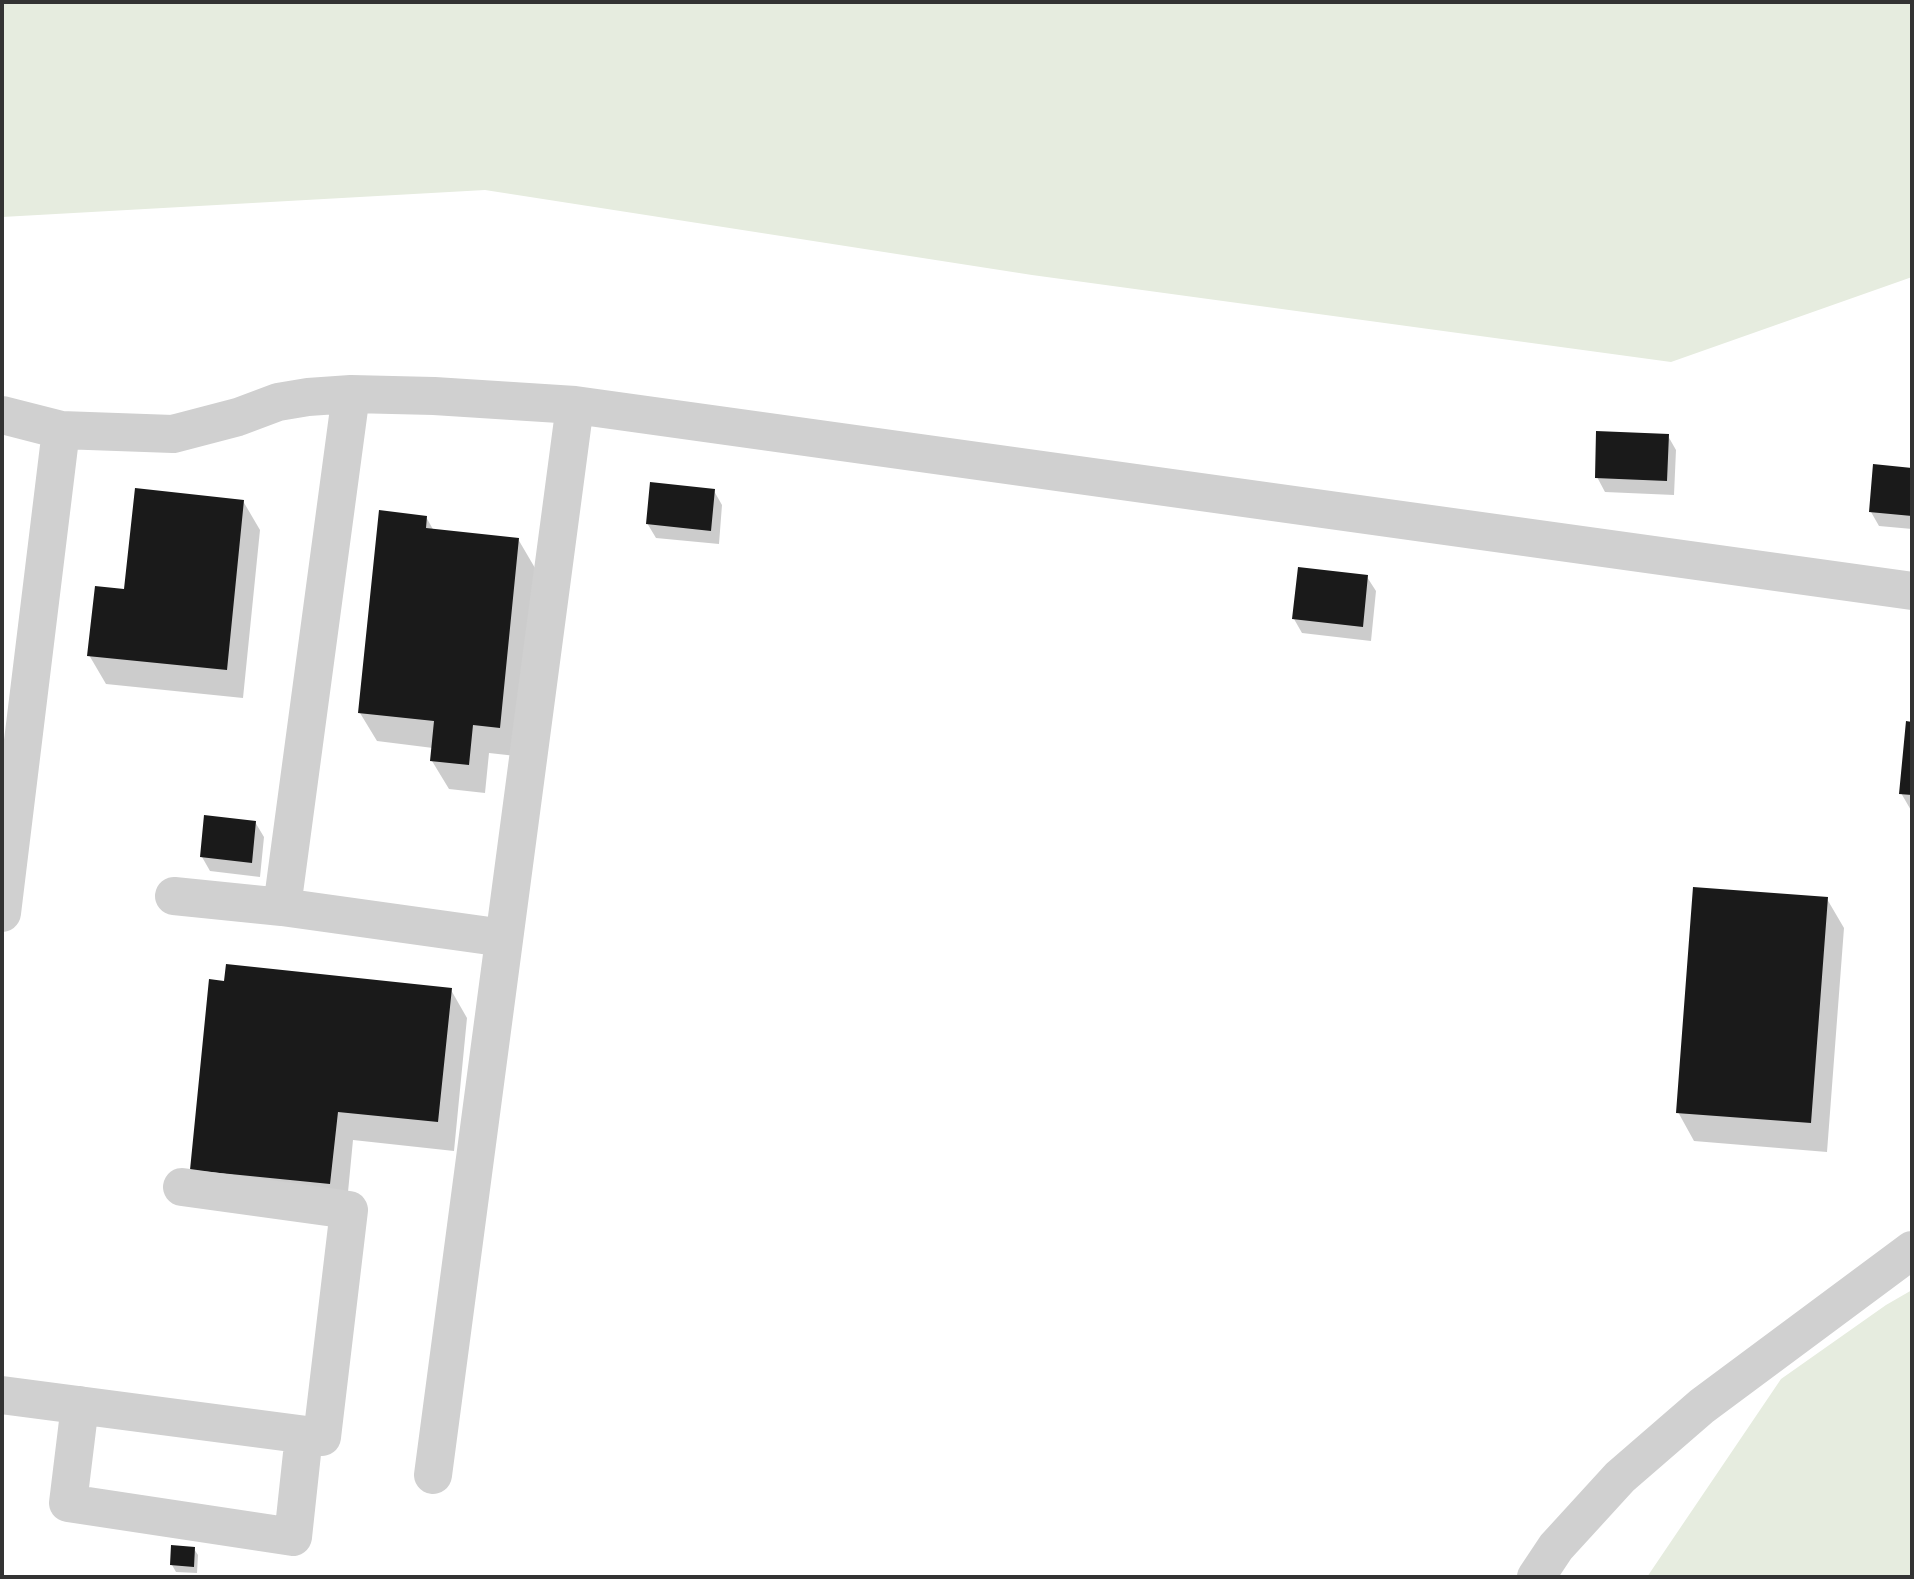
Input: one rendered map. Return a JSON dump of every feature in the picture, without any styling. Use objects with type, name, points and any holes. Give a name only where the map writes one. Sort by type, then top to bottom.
[{"type":"street","points":[[282,908],[351,394]]},
{"type":"street","points":[[2,415],[61,430],[173,434],[238,417],[278,402],[308,397],[351,394],[434,396],[575,405],[1912,591]]},
{"type":"street","points":[[433,1475],[575,405]]},
{"type":"street","points":[[2,912],[61,430]]},
{"type":"street","points":[[174,897],[282,908],[504,938]]},
{"type":"street","points":[[2,1395],[322,1437],[349,1210],[182,1187]]},
{"type":"street","points":[[1536,1577],[1556,1547],[1619,1477],[1702,1406],[1912,1250]]},
{"type":"street","points":[[80,1405],[68,1503],[293,1537],[304,1435]]},
{"type":"shaded area","points":[[2,2],[1912,2],[1912,277],[1671,362],[1032,275],[485,190],[2,217]]},
{"type":"shaded area","points":[[1912,1290],[1912,1577],[1647,1577],[1781,1379],[1886,1305]]},
{"type":"building","points":[[1596,431],[1669,434],[1667,481],[1595,478]]},
{"type":"building","points":[[1873,464],[1912,468],[1912,516],[1869,512]]},
{"type":"building","points":[[650,482],[715,489],[711,531],[646,524]]},
{"type":"building","points":[[135,488],[244,500],[227,670],[87,656],[95,586],[124,589]]},
{"type":"building","points":[[379,510],[427,516],[426,528],[519,538],[500,728],[473,725],[469,765],[430,761],[434,721],[358,713]]},
{"type":"building","points":[[1298,567],[1368,575],[1363,627],[1292,619]]},
{"type":"building","points":[[1906,721],[1912,722],[1912,795],[1899,794]]},
{"type":"building","points":[[204,815],[256,821],[252,863],[200,857]]},
{"type":"building","points":[[1693,887],[1828,897],[1811,1123],[1676,1113]]},
{"type":"building","points":[[226,964],[452,988],[438,1122],[338,1112],[330,1184],[190,1170],[209,979],[224,981]]},
{"type":"building","points":[[171,1545],[195,1547],[194,1567],[170,1565]]}]
